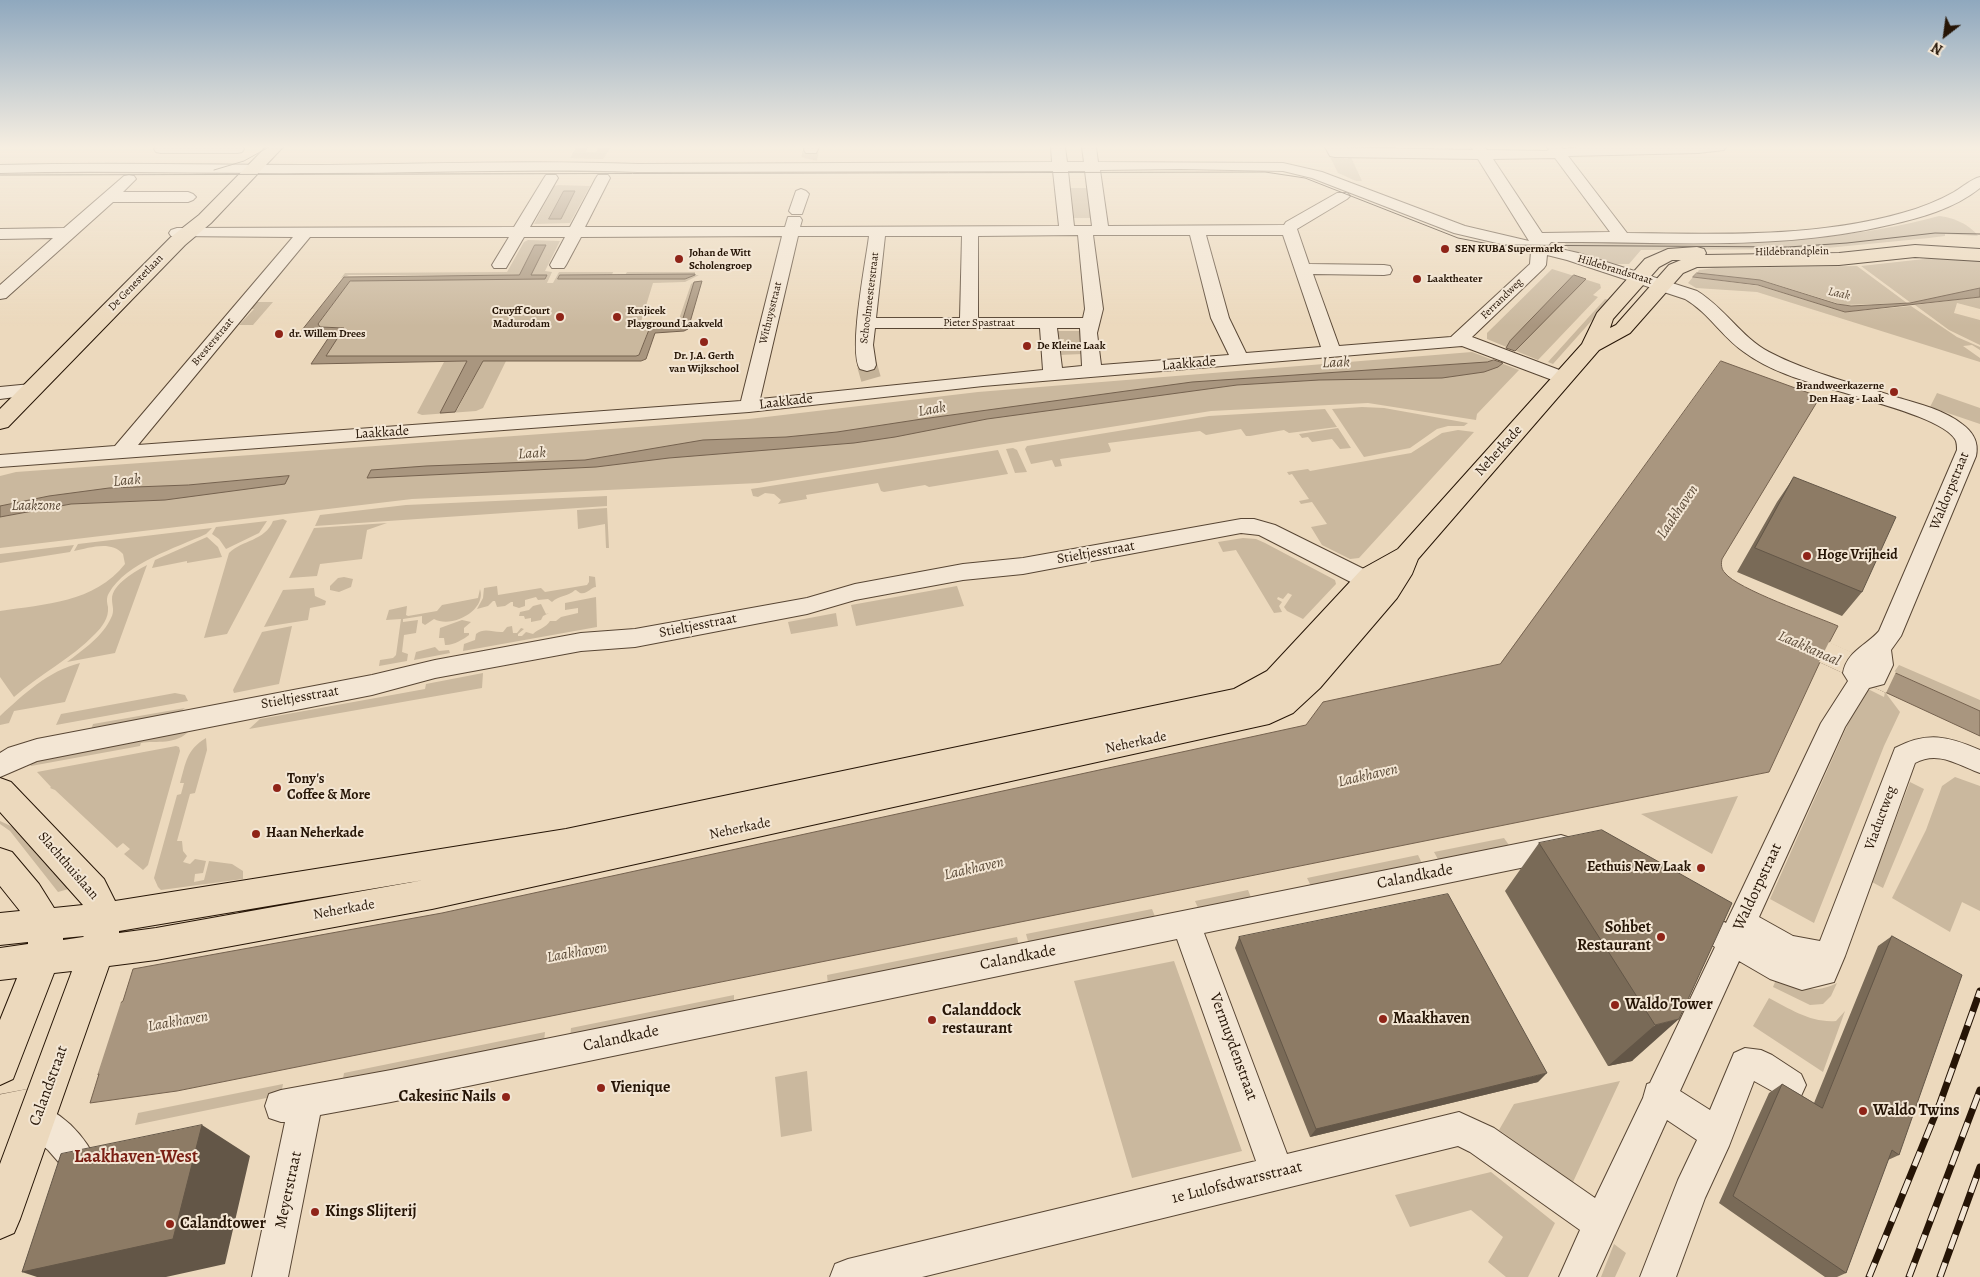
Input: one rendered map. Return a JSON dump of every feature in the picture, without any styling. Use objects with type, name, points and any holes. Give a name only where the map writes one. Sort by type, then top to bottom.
[{"type":"main road","name":"De Genestetlaan","points":[[0,411],[26,390],[171,248],[183,233],[205,219],[215,207]]},
{"type":"main road","name":"Hildebrandplein","points":[[1635,281],[1654,260],[1671,255],[1825,252],[1921,242],[1952,242],[1980,245]]},
{"type":"main road","name":"Hildebrandplein","points":[[1658,289],[1679,266],[1700,260],[1839,259],[1935,248],[1980,250]]},
{"type":"main road","name":"Hildebrandplein","points":[[1915,251],[1980,255]]},
{"type":"main road","name":"Neherkade","points":[[1592,346],[1604,317],[1635,281]]},
{"type":"main road","name":"Neherkade","points":[[0,964],[96,953],[243,929],[519,877],[1259,716],[1279,708],[1294,696],[1378,586],[1378,571],[1407,555],[1592,346],[1625,327],[1658,289]]},
{"type":"main road","name":"De Genestetlaan","points":[[0,422],[26,390]]},
{"type":"main road","name":"Neherkade","points":[[0,929],[104,918],[566,843],[1229,702],[1253,694],[1277,679],[1378,586]]},
{"type":"main road","name":"Slachthuislaan","points":[[0,791],[92,890],[101,903],[104,918]]},
{"type":"main road","points":[[0,862],[35,907],[44,924],[46,939],[42,958],[0,1066]]},
{"type":"main road","points":[[96,953],[104,918]]},
{"type":"main road","name":"Calandstraat","points":[[0,1219],[96,953]]},
{"type":"street","points":[[0,294],[98,207]]},
{"type":"street","points":[[500,265],[534,207]]},
{"type":"street","points":[[558,265],[588,207]]},
{"type":"street","name":"Withuysstraat","points":[[749,406],[798,207]]},
{"type":"street","points":[[1065,207],[1067,231]]},
{"type":"street","points":[[1092,207],[1094,309],[1088,336],[1092,371]]},
{"type":"street","points":[[1323,207],[1292,225],[1290,230],[1332,352]]},
{"type":"street","name":"Hildebrandstraat","points":[[1380,207],[1457,241],[1538,245],[1621,236],[1763,237],[1808,234],[1856,228],[1935,207]]},
{"type":"street","points":[[1515,207],[1538,245]]},
{"type":"street","points":[[1599,207],[1621,236]]},
{"type":"street","points":[[183,233],[575,232],[794,221],[878,231],[1290,230]]},
{"type":"street","points":[[1197,230],[1221,322],[1240,360]]},
{"type":"street","name":"Schoolmeesterstraat","points":[[871,378],[864,348],[878,231]]},
{"type":"street","points":[[969,323],[970,231]]},
{"type":"street","points":[[0,234],[68,233]]},
{"type":"street","name":"Bresterstraat","points":[[121,452],[305,233]]},
{"type":"street","name":"Hildebrandstraat","points":[[1538,245],[1635,281]]},
{"type":"street","name":"Ferrandweg","points":[[1461,339],[1538,264],[1538,245]]},
{"type":"street","points":[[1303,270],[1384,270]]},
{"type":"street","name":"Waldorpstraat","points":[[1577,1277],[1659,1096],[1834,724],[1870,663],[1889,636],[1966,456],[1966,442],[1959,431],[1938,419],[1732,345],[1718,335],[1696,313],[1658,289],[1635,281]]},
{"type":"street","name":"Pieter Spastraat","points":[[867,323],[1091,322]]},
{"type":"street","points":[[1048,323],[1052,374]]},
{"type":"street","points":[[1461,339],[1563,378]]},
{"type":"street","name":"Laakkade","points":[[0,461],[749,406],[871,378],[1052,374],[1456,342],[1461,339]]},
{"type":"street","points":[[0,393],[26,390]]},
{"type":"street","name":"Stieltjesstraat","points":[[0,766],[17,756],[37,750],[194,721],[230,711],[372,685],[444,667],[580,642],[635,638],[807,606],[855,592],[963,572],[1023,566],[1244,526],[1254,526],[1267,530],[1378,586]]},
{"type":"street","name":"Viaductweg","points":[[1737,933],[1781,969],[1802,976],[1823,972],[1904,756],[1916,748],[1937,746],[1955,751],[1980,762]]},
{"type":"street","name":"Calandkade","points":[[294,1104],[1561,847],[1587,856]]},
{"type":"street","points":[[1670,906],[1737,933]]},
{"type":"street","name":"Vermuydenstraat","points":[[1186,923],[1277,1172]]},
{"type":"street","points":[[1658,1277],[1690,1192],[1717,1134],[1745,1064],[1761,1066],[1790,1085]]},
{"type":"street","points":[[1659,1096],[1717,1134]]},
{"type":"street","name":"Meyerstraat","points":[[270,1277],[294,1104]]},
{"type":"street","points":[[36,1120],[56,1134],[84,1171],[86,1182],[79,1212]]},
{"type":"street","name":"1e Lulofsdwarsstraat","points":[[848,1277],[1130,1210],[1277,1172],[1459,1130],[1482,1140],[1602,1224]]},
{"type":"green space","points":[[543,207],[579,207],[570,223],[534,224]]},
{"type":"green space","points":[[1068,207],[1093,207],[1095,218],[1070,218]]},
{"type":"green space","points":[[1939,216],[1961,222],[1971,228],[1978,236],[1945,234],[1945,236],[1929,238],[1817,249],[1641,250],[1629,264],[1616,264],[1569,250],[1563,240],[1705,242],[1799,239],[1893,227]]},
{"type":"green space","points":[[528,240],[560,241],[545,271],[552,272],[547,283],[553,283],[559,272],[613,272],[612,275],[560,275],[558,279],[685,279],[699,275],[685,282],[653,283],[640,325],[677,325],[691,284],[694,282],[681,325],[649,328],[639,355],[636,356],[326,356],[341,327],[320,327],[318,325],[349,282],[355,280],[545,279],[547,276],[531,275],[546,245],[535,245],[519,275],[349,275],[341,278],[345,273],[507,272],[524,242]]},
{"type":"green space","points":[[1933,258],[1980,261],[1980,288],[1911,303],[1861,266]]},
{"type":"green space","points":[[1857,266],[1907,303],[1843,305],[1768,282],[1697,273],[1699,270],[1715,268]]},
{"type":"green space","points":[[1552,269],[1600,284],[1601,288],[1593,295],[1598,297],[1538,360],[1487,339],[1487,333]]},
{"type":"green space","points":[[627,272],[695,272],[695,275],[625,275]]},
{"type":"green space","points":[[1693,277],[1760,286],[1845,312],[1911,306],[1957,337],[1980,347],[1980,350],[1972,345],[1963,346],[1980,358],[1980,362],[1757,292],[1696,288],[1688,283]]},
{"type":"green space","points":[[1980,297],[1980,309],[1957,303],[1954,313],[1980,320],[1980,345],[1949,330],[1915,305]]},
{"type":"green space","points":[[1605,299],[1610,300],[1553,364],[1548,362]]},
{"type":"green space","points":[[256,302],[273,302],[253,325],[239,325],[254,309],[250,309]]},
{"type":"green space","points":[[1056,331],[1080,331],[1083,354],[1058,355],[1058,347],[1065,346],[1064,339],[1057,339]]},
{"type":"green space","name":"Laakzone","points":[[1472,352],[1519,370],[1477,414],[1476,420],[1368,403],[1211,411],[759,483],[412,499],[0,548],[0,476],[16,472],[749,419],[978,392]]},
{"type":"green space","points":[[468,361],[441,412],[457,410],[483,361],[506,361],[483,408],[476,411],[422,415],[417,413],[444,362]]},
{"type":"green space","points":[[1937,393],[1980,408],[1980,424],[1930,407]]},
{"type":"green space","points":[[1384,408],[1468,423],[1464,426],[1448,426],[1437,429],[1410,448],[1364,457],[1332,409]]},
{"type":"green space","points":[[1325,409],[1337,427],[1289,433],[1284,430],[1250,436],[1246,436],[1241,429],[1206,435],[1200,431],[1108,443],[1110,452],[1060,459],[1062,466],[1055,467],[1052,460],[1031,464],[1025,449],[1027,446],[1209,416]]},
{"type":"green space","points":[[1338,428],[1351,448],[1340,449],[1332,439],[1312,442],[1308,437],[1302,438],[1299,434]]},
{"type":"green space","points":[[1458,430],[1474,432],[1359,558],[1350,559],[1322,545],[1311,527],[1327,524],[1312,502],[1301,504],[1299,501],[1309,499],[1292,474],[1289,475],[1287,472],[1308,469],[1310,471],[1411,453],[1442,433]]},
{"type":"green space","points":[[1013,448],[1017,450],[1027,472],[1015,473],[1006,449]]},
{"type":"green space","points":[[998,450],[1008,474],[929,487],[925,485],[884,492],[881,491],[878,483],[806,495],[807,499],[778,504],[781,500],[774,494],[765,493],[758,497],[753,496],[751,489]]},
{"type":"green space","points":[[607,496],[607,506],[315,526],[320,515],[406,505]]},
{"type":"green space","points":[[607,508],[609,548],[606,548],[605,524],[578,529],[577,510]]},
{"type":"green space","points":[[283,519],[287,521],[227,634],[204,638],[229,553],[240,545],[265,533],[273,521]]},
{"type":"green space","points":[[267,521],[259,533],[226,549],[219,539],[212,534],[216,527]]},
{"type":"green space","points":[[387,523],[367,530],[362,559],[320,564],[317,576],[289,578],[314,528]]},
{"type":"green space","points":[[212,528],[206,534],[153,557],[127,573],[117,582],[108,595],[107,615],[98,631],[76,651],[14,697],[0,677],[0,611],[51,603],[84,594],[99,587],[113,577],[125,564],[123,554],[112,547],[100,546],[74,551],[78,544]]},
{"type":"green space","points":[[207,537],[218,547],[222,557],[152,568],[155,560]]},
{"type":"green space","points":[[1243,538],[1256,539],[1265,543],[1335,580],[1336,584],[1303,619],[1287,611],[1284,607],[1292,595],[1288,593],[1283,599],[1278,597],[1277,599],[1282,602],[1279,606],[1282,612],[1274,613],[1236,550],[1223,552],[1218,542]]},
{"type":"green space","points":[[74,545],[70,552],[0,563],[0,554]]},
{"type":"green space","points":[[147,565],[115,653],[67,662],[103,631],[113,613],[113,593],[120,583]]},
{"type":"green space","points":[[589,576],[595,577],[596,587],[585,593],[575,590],[552,602],[548,599],[538,600],[536,597],[525,600],[525,606],[519,608],[513,606],[513,602],[497,607],[495,601],[493,601],[488,606],[477,609],[483,598],[484,588],[497,586],[498,595],[541,588],[545,592],[587,585]]},
{"type":"green space","points":[[338,578],[353,579],[351,587],[339,592],[330,590],[330,586]]},
{"type":"green space","points":[[957,586],[964,606],[856,626],[851,605]]},
{"type":"green space","points":[[314,588],[315,596],[326,601],[325,605],[310,608],[308,620],[264,627],[283,590]]},
{"type":"green space","points":[[480,589],[481,597],[478,604],[466,616],[450,621],[434,619],[425,625],[422,623],[422,616],[403,619],[403,622],[418,620],[416,633],[404,635],[402,652],[408,654],[407,661],[379,666],[380,660],[393,658],[396,655],[401,619],[386,620],[389,610],[407,606],[406,615],[408,616],[437,611],[442,605],[478,598]]},
{"type":"green space","points":[[596,597],[597,627],[463,651],[464,644],[475,640],[476,634],[479,632],[503,632],[507,627],[512,626],[513,633],[517,633],[521,628],[524,629],[518,636],[522,636],[526,632],[533,634],[550,621],[556,621],[561,617],[578,613],[578,608],[565,610],[565,603]]},
{"type":"green space","points":[[541,604],[546,614],[549,613],[543,616],[541,620],[531,622],[531,618],[525,619],[524,616],[519,616],[520,612]]},
{"type":"green space","points":[[836,613],[838,626],[791,634],[788,622]]},
{"type":"green space","points":[[462,620],[471,622],[464,628],[464,633],[469,633],[469,635],[454,643],[445,645],[444,638],[439,638],[440,628]]},
{"type":"green space","points":[[292,626],[279,684],[234,693],[233,690],[262,632]]},
{"type":"green space","points":[[435,647],[439,651],[449,650],[450,653],[414,660],[416,652]]},
{"type":"green space","points":[[80,663],[65,702],[14,711],[9,723],[0,725],[0,716],[37,684],[57,672]]},
{"type":"green space","points":[[1899,665],[1980,700],[1980,711],[1894,672]]},
{"type":"green space","points":[[483,673],[482,688],[249,729],[260,719],[425,689],[426,684]]},
{"type":"green space","points":[[1868,689],[1884,697],[1885,692],[1900,712],[1884,746],[1814,923],[1770,899],[1859,699]]},
{"type":"green space","points":[[175,693],[185,695],[188,701],[56,725],[61,714]]},
{"type":"green space","points":[[185,708],[176,715],[90,733],[93,724]]},
{"type":"green space","points":[[190,730],[179,738],[172,740],[141,743],[140,746],[31,766],[29,764],[38,758]]},
{"type":"green space","points":[[206,738],[207,750],[195,793],[190,794],[177,841],[182,841],[183,851],[187,856],[183,862],[190,864],[195,859],[206,861],[203,873],[195,874],[194,882],[204,880],[209,861],[232,864],[243,871],[243,879],[161,890],[154,878],[177,795],[181,794],[184,783],[180,783],[184,769],[194,747]]},
{"type":"green space","points":[[176,746],[179,747],[180,751],[148,865],[143,870],[124,854],[130,849],[123,843],[117,848],[55,790],[50,788],[37,772]]},
{"type":"green space","points":[[1955,777],[1980,786],[1980,911],[1962,902],[1950,932],[1892,898],[1926,830],[1942,786]]},
{"type":"green space","points":[[1910,782],[1924,789],[1883,888],[1872,882]]},
{"type":"green space","points":[[1738,796],[1712,854],[1641,814]]},
{"type":"green space","points":[[0,821],[15,828],[72,888],[58,892],[10,831],[0,824]]},
{"type":"green space","points":[[1504,838],[1511,848],[1440,863],[1434,852]]},
{"type":"green space","points":[[1418,855],[1423,865],[1312,888],[1307,878]]},
{"type":"green space","points":[[1248,890],[1252,900],[1199,910],[1195,901]]},
{"type":"green space","points":[[1152,909],[1156,919],[1029,945],[1026,934]]},
{"type":"green space","points":[[1017,937],[1019,946],[828,985],[827,975]]},
{"type":"green space","points":[[1174,961],[1242,1151],[1132,1178],[1074,981]]},
{"type":"green space","points":[[1777,977],[1792,984],[1813,989],[1829,987],[1837,983],[1831,996],[1823,1004],[1810,1005],[1773,987]]},
{"type":"green space","points":[[734,995],[734,1005],[570,1038],[571,1028]]},
{"type":"green space","points":[[1769,998],[1793,1011],[1818,1020],[1836,1021],[1845,1011],[1823,1072],[1753,1026]]},
{"type":"green space","points":[[545,1032],[544,1042],[342,1084],[344,1073]]},
{"type":"green space","points":[[807,1071],[812,1131],[781,1137],[775,1077]]},
{"type":"green space","points":[[1620,1081],[1573,1182],[1499,1130],[1514,1104]]},
{"type":"green space","points":[[283,1084],[281,1095],[135,1125],[138,1113]]},
{"type":"green space","points":[[1491,1172],[1555,1223],[1528,1277],[1506,1277],[1488,1262],[1503,1237],[1471,1210],[1410,1227],[1395,1195]]},
{"type":"green space","points":[[1614,1244],[1626,1253],[1615,1277],[1601,1277]]},
{"type":"water","points":[[556,207],[567,207],[561,219],[549,219]]},
{"type":"water","points":[[535,245],[546,245],[531,275],[547,275],[545,279],[350,281],[318,324],[320,327],[344,328],[326,356],[636,356],[639,355],[650,327],[681,325],[694,282],[702,281],[688,329],[684,331],[655,333],[646,359],[641,361],[483,361],[455,412],[440,413],[467,361],[311,364],[331,334],[304,333],[302,330],[344,277],[519,275]]},
{"type":"water","points":[[1697,273],[1760,280],[1837,304],[1851,306],[1910,303],[1980,288],[1980,297],[1845,312],[1758,285],[1693,277]]},
{"type":"water","points":[[695,274],[685,279],[558,279],[560,275]]},
{"type":"water","points":[[1574,275],[1586,279],[1515,351],[1506,348],[1510,341]]},
{"type":"water","points":[[1494,360],[1503,363],[1484,372],[1442,378],[1319,380],[1237,385],[987,419],[854,443],[669,458],[596,467],[367,478],[371,470],[585,460],[703,440],[786,437],[837,432],[1192,382]]},
{"type":"water","points":[[1721,361],[1820,397],[1722,559],[1724,571],[1744,587],[1838,626],[1829,643],[1980,711],[1980,736],[1820,662],[1769,772],[177,1091],[90,1103],[99,1074],[0,1094],[123,1001],[133,969],[442,913],[1306,725],[1323,702],[1500,664]]},
{"type":"water","points":[[289,476],[285,484],[165,500],[71,504],[0,517],[0,506],[49,496],[109,488],[188,485]]},
{"type":"pier","points":[[1829,642],[1896,672],[1886,693],[1819,662]]},
{"type":"pier","points":[[121,1002],[97,1076],[0,1094],[0,1024]]},
{"type":"building","points":[[1794,477],[1896,517],[1862,592],[1755,548]]},
{"type":"building","points":[[1602,830],[1732,903],[1679,1019],[1655,1025],[1539,843]]},
{"type":"building","name":"Maakhaven","points":[[1448,894],[1547,1073],[1316,1129],[1239,937]]},
{"type":"building","name":"Waldo Twins","points":[[1892,936],[1962,975],[1899,1155],[1892,1150],[1846,1273],[1733,1196],[1782,1084],[1822,1108]]},
{"type":"building","points":[[202,1125],[173,1239],[22,1272],[61,1154]]},
{"type":"tunnel","points":[[867,365],[871,379]]},
{"type":"tram line","points":[[1378,207],[1458,238],[1494,245],[1788,247],[1847,243],[1935,233],[1980,234]]},
{"type":"railway","points":[[1869,1277],[1940,1103],[1980,991]]},
{"type":"railway","points":[[1909,1277],[1980,1090]]},
{"type":"railway","points":[[1940,1277],[1980,1167]]},
{"type":"place","name":"SEN KUBA Supermarkt","points":[[1445,249]]},
{"type":"place","name":"Johan de Witt Scholengroep","points":[[679,259]]},
{"type":"place","name":"Laaktheater","points":[[1417,279]]},
{"type":"place","name":"Cruyff Court Madurodam","points":[[560,317]]},
{"type":"place","name":"Krajicek Playground Laakveld","points":[[617,317]]},
{"type":"place","name":"dr. Willem Drees","points":[[279,334]]},
{"type":"place","name":"Dr. J.A. Gerth van Wijkschool","points":[[704,342]]},
{"type":"place","name":"De Kleine Laak","points":[[1027,346]]},
{"type":"place","name":"Brandweerkazerne Den Haag - Laak","points":[[1894,392]]},
{"type":"place","name":"Hoge Vrijheid","points":[[1807,556]]},
{"type":"place","name":"Tony's Coffee & More","points":[[277,788]]},
{"type":"place","name":"Haan Neherkade","points":[[256,834]]},
{"type":"place","name":"Eethuis New Laak","points":[[1701,868]]},
{"type":"place","name":"Sohbet Restaurant","points":[[1661,937]]},
{"type":"place","name":"Waldo Tower","points":[[1615,1005]]},
{"type":"place","name":"Maakhaven","points":[[1383,1019]]},
{"type":"place","name":"Calanddock restaurant","points":[[932,1020]]},
{"type":"place","name":"Vienique","points":[[601,1088]]},
{"type":"place","name":"Cakesinc Nails","points":[[506,1097]]},
{"type":"place","name":"Waldo Twins","points":[[1863,1111]]},
{"type":"place","name":"Kings Slijterij","points":[[315,1212]]},
{"type":"place","name":"Calandtower","points":[[170,1224]]},
{"type":"district","name":"Laakhaven-West","points":[[136,1158]]},
{"type":"water label","name":"Laak","points":[[1839,294]]},
{"type":"water label","name":"Laak","points":[[1336,363]]},
{"type":"water label","name":"Laak","points":[[932,410]]},
{"type":"water label","name":"Laak","points":[[532,454]]},
{"type":"water label","name":"Laak","points":[[127,481]]},
{"type":"water label","name":"Laakhaven","points":[[1678,512]]},
{"type":"water label","name":"Laakkanaal","points":[[1809,649]]},
{"type":"water label","name":"Laakhaven","points":[[1368,776]]},
{"type":"water label","name":"Laakhaven","points":[[974,869]]},
{"type":"water label","name":"Laakhaven","points":[[577,953]]},
{"type":"water label","name":"Laakhaven","points":[[178,1022]]}]
